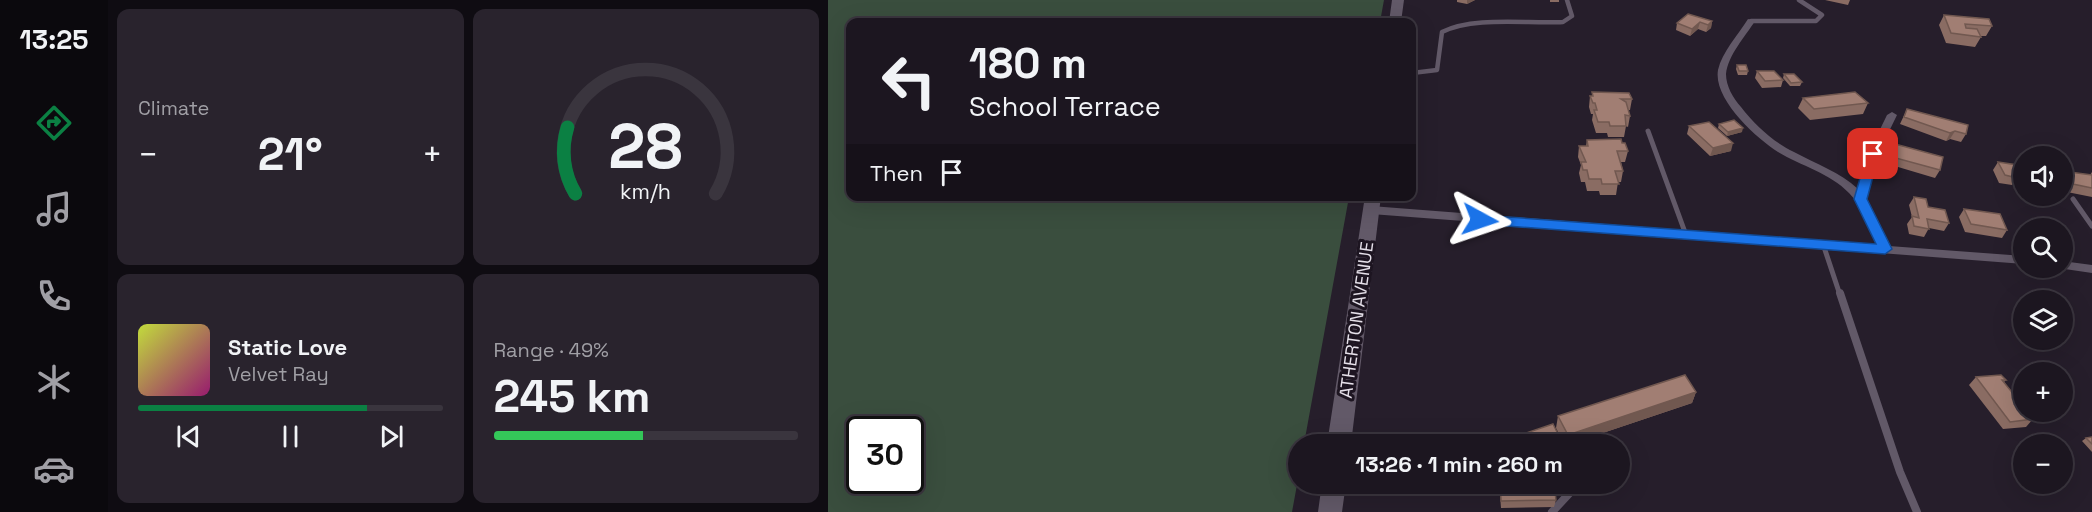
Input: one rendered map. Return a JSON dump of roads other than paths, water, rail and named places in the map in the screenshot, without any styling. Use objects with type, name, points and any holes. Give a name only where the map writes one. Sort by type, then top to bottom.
[{"type":"main road","points":[[1396,18],[1398,0]]},
{"type":"main road","name":"ATHERTON AVENUE","points":[[1341,434],[1372,203]]},
{"type":"main road","points":[[1330,512],[1332,494]]},
{"type":"street","points":[[1751,21],[1727,61],[1722,75],[1726,95],[1749,123],[1779,148],[1836,177],[1860,199],[1885,249]]},
{"type":"street","points":[[1860,199],[1873,154],[1892,115]]},
{"type":"street","points":[[1372,203],[1686,235],[2013,259]]},
{"type":"street","points":[[2073,266],[2092,269]]},
{"type":"lane","points":[[1416,73],[1437,70],[1442,32],[1445,29],[1463,26],[1563,22],[1572,16],[1567,0]]},
{"type":"lane","points":[[1751,21],[1816,21],[1822,15],[1799,0]]},
{"type":"lane","points":[[1648,131],[1686,235]]},
{"type":"lane","points":[[2073,199],[2092,226]]},
{"type":"lane","points":[[1823,244],[1889,439],[1917,512]]},
{"type":"lane","points":[[1552,512],[1569,494]]}]
